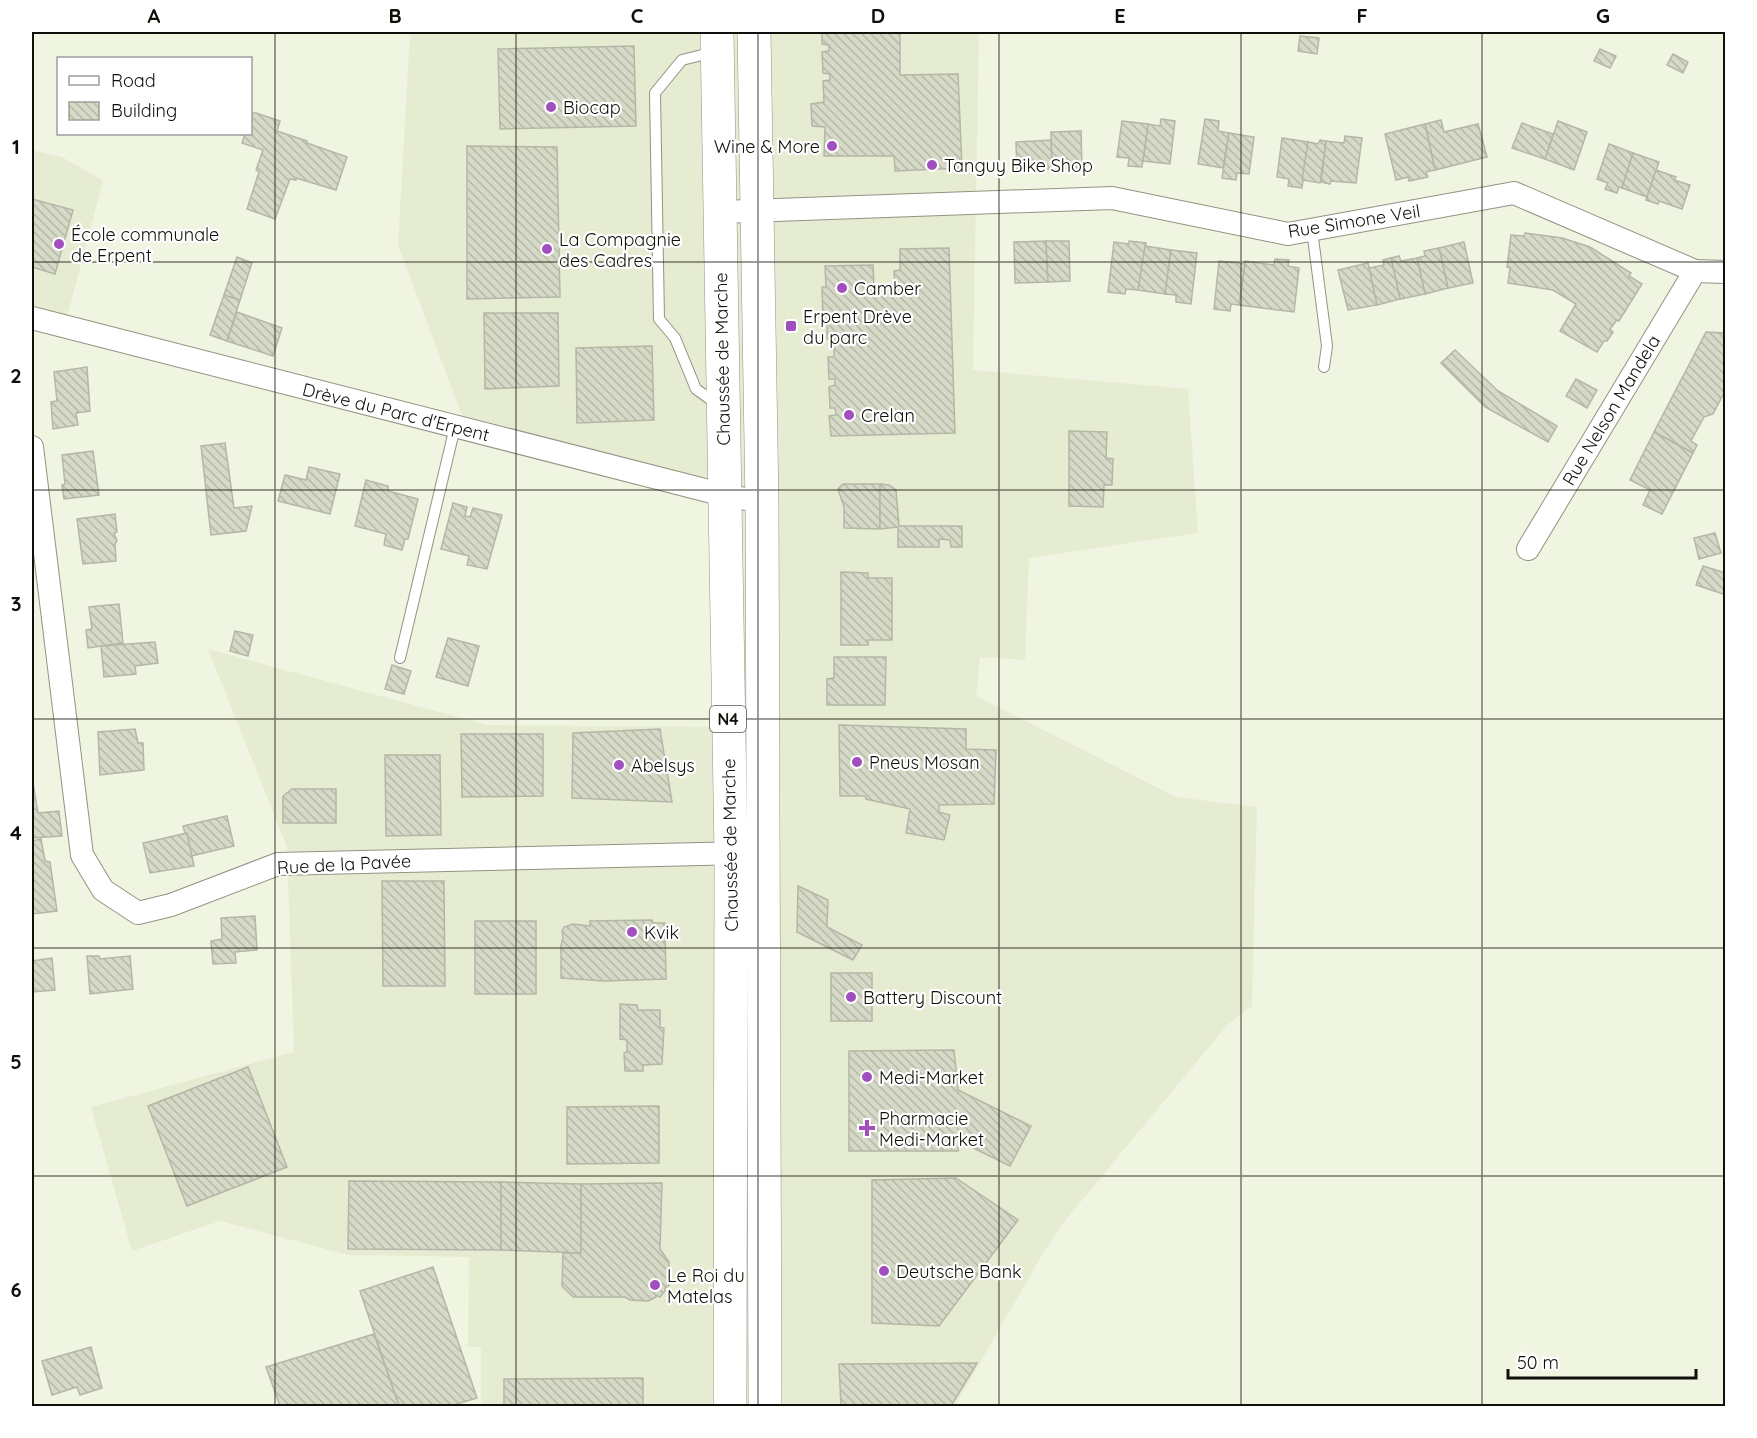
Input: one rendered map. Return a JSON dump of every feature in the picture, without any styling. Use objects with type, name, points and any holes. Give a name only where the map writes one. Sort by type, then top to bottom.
[{"type":"main road","name":"Chaussée de Marche","points":[[754,32],[762,502],[765,1407]]},
{"type":"main road","name":"Chaussée de Marche","points":[[717,41],[731,853],[730,1407]]},
{"type":"street","name":"Rue Simone Veil","points":[[720,212],[1112,198],[1288,234],[1514,193],[1695,271],[1725,272]]},
{"type":"street","name":"Rue Nelson Mandela","points":[[1528,549],[1695,271]]},
{"type":"street","name":"Drève du Parc d'Erpent","points":[[32,318],[724,495],[762,502]]},
{"type":"street","name":"Rue de la Pavée","points":[[32,447],[82,855],[103,890],[138,913],[171,905],[278,864],[763,853]]},
{"type":"lane","points":[[717,41],[682,60],[655,93],[659,319],[675,338],[696,389],[723,408]]},
{"type":"lane","points":[[1312,230],[1327,346],[1324,366]]},
{"type":"lane","points":[[400,658],[455,427]]},
{"type":"shaded area","points":[[410,32],[979,32],[973,370],[1188,389],[1198,533],[1029,558],[1025,660],[980,657],[976,696],[1176,797],[1257,807],[1252,1006],[1228,1024],[1064,1222],[1045,1250],[955,1406],[481,1406],[481,1347],[468,1347],[469,1257],[348,1255],[220,1221],[132,1251],[91,1107],[294,1052],[287,847],[208,649],[487,725],[719,727],[715,484],[464,421],[398,245]]},
{"type":"shaded area","name":"École communale de Erpent","points":[[32,150],[62,157],[103,181],[67,317],[32,306]]},
{"type":"building","points":[[822,32],[900,32],[900,75],[958,74],[962,168],[895,171],[894,156],[824,156],[825,127],[812,126],[811,104],[824,102],[823,81],[830,80],[830,74],[823,73],[822,52],[829,51],[829,45],[822,44]]},
{"type":"building","points":[[1300,36],[1319,38],[1317,54],[1298,51]]},
{"type":"building","points":[[634,46],[636,126],[500,129],[498,49]]},
{"type":"building","points":[[1600,49],[1616,56],[1610,68],[1594,61]]},
{"type":"building","points":[[1673,54],[1688,62],[1683,73],[1667,65]]},
{"type":"building","points":[[252,113],[256,113],[280,121],[277,131],[347,157],[336,190],[296,178],[296,180],[290,179],[275,219],[247,209],[259,172],[256,170],[263,150],[242,143],[245,135],[252,135]]},
{"type":"building","points":[[1161,119],[1175,121],[1170,164],[1143,161],[1148,124],[1160,126]]},
{"type":"building","points":[[1205,119],[1219,121],[1218,131],[1229,133],[1223,168],[1198,164]]},
{"type":"building","points":[[1441,120],[1444,132],[1478,124],[1487,157],[1435,170],[1425,124]]},
{"type":"building","points":[[1122,121],[1148,124],[1142,167],[1128,166],[1129,158],[1117,157]]},
{"type":"building","points":[[1558,121],[1587,132],[1574,170],[1545,159]]},
{"type":"building","points":[[1522,123],[1553,134],[1545,159],[1512,148]]},
{"type":"building","points":[[1425,124],[1435,170],[1426,172],[1428,177],[1409,181],[1408,177],[1396,180],[1385,134]]},
{"type":"building","points":[[1081,131],[1082,168],[1052,169],[1051,132]]},
{"type":"building","points":[[1229,133],[1254,137],[1249,174],[1237,173],[1236,180],[1222,178]]},
{"type":"building","points":[[1345,136],[1362,138],[1356,183],[1321,182],[1326,141],[1344,143]]},
{"type":"building","points":[[1282,138],[1308,142],[1302,188],[1288,186],[1289,179],[1277,177]]},
{"type":"building","points":[[1051,140],[1052,169],[1017,171],[1016,142]]},
{"type":"building","points":[[1320,140],[1326,141],[1320,183],[1302,180],[1308,142],[1318,144]]},
{"type":"building","points":[[1609,144],[1633,153],[1622,188],[1619,187],[1617,193],[1605,189],[1608,183],[1597,179]]},
{"type":"building","points":[[467,146],[557,147],[560,297],[467,299]]},
{"type":"building","points":[[1633,153],[1659,162],[1647,197],[1622,188]]},
{"type":"building","points":[[1656,170],[1676,177],[1674,180],[1690,185],[1682,209],[1659,201],[1658,204],[1646,200]]},
{"type":"building","points":[[32,199],[73,210],[55,274],[32,267]]},
{"type":"building","points":[[1525,233],[1562,238],[1590,247],[1631,273],[1629,276],[1642,284],[1619,321],[1617,320],[1610,329],[1613,332],[1597,352],[1560,331],[1576,304],[1553,290],[1508,283],[1510,268],[1507,267],[1511,235],[1524,236]]},
{"type":"building","points":[[1046,241],[1048,282],[1015,283],[1014,242]]},
{"type":"building","points":[[1046,241],[1069,241],[1070,281],[1048,282]]},
{"type":"building","points":[[1129,241],[1146,243],[1138,290],[1126,289],[1125,294],[1108,292],[1114,242],[1129,244]]},
{"type":"building","points":[[1464,242],[1473,283],[1448,288],[1439,248]]},
{"type":"building","points":[[1145,246],[1171,250],[1165,294],[1138,290]]},
{"type":"building","points":[[949,248],[955,433],[831,436],[829,416],[836,415],[835,408],[830,408],[829,387],[835,385],[835,379],[829,379],[828,357],[834,357],[834,340],[827,339],[827,321],[823,320],[822,287],[826,287],[825,266],[873,265],[874,286],[895,285],[894,271],[900,270],[900,249]]},
{"type":"building","points":[[1439,248],[1448,288],[1425,294],[1417,258],[1425,256],[1424,251]]},
{"type":"building","points":[[1171,250],[1197,253],[1191,304],[1176,302],[1176,295],[1165,294]]},
{"type":"building","points":[[1399,256],[1401,261],[1417,258],[1425,294],[1400,299],[1391,258]]},
{"type":"building","points":[[237,257],[252,263],[240,300],[224,295]]},
{"type":"building","points":[[1391,258],[1400,299],[1377,305],[1369,268],[1384,265],[1383,260]]},
{"type":"building","points":[[1275,259],[1289,260],[1288,266],[1299,268],[1294,312],[1239,305],[1245,261],[1274,265]]},
{"type":"building","points":[[1219,261],[1245,264],[1239,305],[1231,304],[1230,311],[1214,309]]},
{"type":"building","points":[[1368,263],[1377,305],[1348,310],[1338,270]]},
{"type":"building","points":[[224,295],[240,300],[227,341],[210,335]]},
{"type":"building","points":[[237,312],[282,328],[273,356],[227,341]]},
{"type":"building","points":[[484,313],[558,313],[559,386],[485,389]]},
{"type":"building","points":[[1706,332],[1726,333],[1726,389],[1713,414],[1704,417],[1691,441],[1697,445],[1693,453],[1654,432]]},
{"type":"building","points":[[652,346],[654,420],[577,423],[576,348]]},
{"type":"building","points":[[1455,350],[1498,391],[1557,426],[1548,442],[1485,407],[1441,363]]},
{"type":"building","points":[[87,367],[90,411],[76,413],[78,425],[53,429],[51,402],[57,401],[54,372]]},
{"type":"building","points":[[1576,379],[1597,390],[1587,408],[1566,396]]},
{"type":"building","points":[[1069,431],[1107,432],[1106,458],[1113,459],[1112,485],[1104,485],[1103,507],[1069,506]]},
{"type":"building","points":[[1654,432],[1693,453],[1662,514],[1643,505],[1650,490],[1630,480]]},
{"type":"building","points":[[225,443],[234,508],[252,506],[246,531],[211,535],[201,446]]},
{"type":"building","points":[[93,451],[99,495],[64,499],[62,455]]},
{"type":"building","points":[[309,467],[340,474],[330,514],[278,501],[285,475],[306,480]]},
{"type":"building","points":[[366,480],[388,486],[388,491],[418,499],[408,539],[405,539],[402,550],[384,545],[386,534],[355,526]]},
{"type":"building","points":[[843,484],[880,484],[880,529],[844,528],[844,507],[838,489]]},
{"type":"building","points":[[880,484],[889,485],[896,490],[899,526],[962,526],[962,547],[951,547],[950,540],[939,539],[939,547],[898,547],[898,527],[880,529]]},
{"type":"building","points":[[453,503],[467,507],[465,516],[470,517],[473,508],[502,515],[487,569],[467,565],[469,556],[441,549]]},
{"type":"building","points":[[115,514],[116,561],[83,564],[77,519]]},
{"type":"building","points":[[1715,533],[1721,553],[1699,559],[1694,538]]},
{"type":"building","points":[[1703,566],[1726,573],[1726,595],[1696,585]]},
{"type":"building","points":[[841,572],[868,573],[868,578],[892,578],[892,640],[868,640],[868,645],[841,645]]},
{"type":"building","points":[[119,604],[123,643],[88,648],[86,630],[92,629],[89,607]]},
{"type":"building","points":[[235,631],[253,635],[248,656],[230,651]]},
{"type":"building","points":[[448,638],[479,646],[468,686],[436,677]]},
{"type":"building","points":[[155,642],[158,663],[135,666],[136,674],[104,677],[101,646]]},
{"type":"building","points":[[834,657],[886,657],[885,705],[827,705],[827,679],[834,678]]},
{"type":"building","points":[[392,665],[411,671],[404,694],[385,689]]},
{"type":"building","points":[[839,725],[966,729],[966,749],[996,750],[994,804],[939,805],[939,812],[950,815],[944,840],[906,833],[910,809],[866,799],[865,796],[840,796]]},
{"type":"building","points":[[135,729],[138,743],[143,743],[144,770],[100,775],[98,732]]},
{"type":"building","name":"Abelsys","points":[[660,729],[672,802],[572,798],[573,733]]},
{"type":"building","points":[[461,734],[543,734],[543,796],[462,797]]},
{"type":"building","points":[[385,755],[440,755],[441,835],[386,836]]},
{"type":"building","points":[[32,783],[38,813],[59,811],[62,836],[32,838]]},
{"type":"building","points":[[292,789],[336,789],[336,823],[283,823],[283,796]]},
{"type":"building","points":[[227,816],[234,846],[191,856],[183,826]]},
{"type":"building","points":[[187,833],[194,866],[150,873],[143,843]]},
{"type":"building","points":[[41,839],[45,861],[50,862],[57,911],[32,914],[32,841]]},
{"type":"building","points":[[382,881],[444,881],[445,986],[383,986]]},
{"type":"building","points":[[798,886],[828,900],[827,927],[862,945],[853,960],[797,932]]},
{"type":"building","points":[[255,916],[257,950],[235,952],[236,963],[213,964],[211,941],[222,939],[221,918]]},
{"type":"building","points":[[652,920],[653,923],[665,923],[666,979],[604,981],[561,978],[561,946],[564,927],[573,924],[590,926],[590,921]]},
{"type":"building","points":[[475,921],[536,921],[536,994],[475,994]]},
{"type":"building","points":[[87,956],[99,956],[100,959],[130,956],[133,989],[90,994]]},
{"type":"building","points":[[52,958],[55,990],[32,992],[32,961]]},
{"type":"building","name":"Battery Discount","points":[[831,973],[872,973],[872,1021],[831,1021]]},
{"type":"building","points":[[620,1004],[637,1005],[638,1010],[660,1010],[660,1027],[664,1028],[662,1064],[643,1065],[643,1071],[625,1071],[624,1053],[627,1052],[627,1040],[620,1039]]},
{"type":"building","points":[[954,1050],[958,1090],[1031,1126],[1010,1166],[959,1141],[958,1151],[849,1151],[849,1051]]},
{"type":"building","points":[[248,1067],[287,1167],[187,1206],[148,1106]]},
{"type":"building","points":[[659,1106],[659,1163],[567,1164],[567,1107]]},
{"type":"building","points":[[956,1178],[1018,1220],[939,1326],[872,1323],[872,1180]]},
{"type":"building","points":[[349,1181],[501,1182],[501,1250],[348,1249]]},
{"type":"building","points":[[501,1182],[581,1184],[581,1253],[501,1250]]},
{"type":"building","points":[[662,1183],[660,1249],[669,1262],[669,1285],[665,1291],[660,1297],[656,1295],[648,1301],[630,1300],[625,1297],[573,1297],[562,1286],[563,1253],[581,1253],[581,1184]]},
{"type":"building","points":[[433,1267],[477,1398],[450,1406],[399,1406],[360,1291]]},
{"type":"building","points":[[374,1334],[399,1406],[280,1406],[266,1367]]},
{"type":"building","points":[[91,1347],[102,1388],[80,1395],[77,1387],[52,1395],[42,1361]]},
{"type":"building","points":[[977,1363],[951,1406],[841,1406],[839,1364]]},
{"type":"building","points":[[643,1378],[643,1406],[504,1406],[504,1379]]},
{"type":"place","name":"Biocap","points":[[551,107]]},
{"type":"place","name":"Wine & More","points":[[832,146]]},
{"type":"place","name":"Tanguy Bike Shop","points":[[932,165]]},
{"type":"place","name":"École communale de Erpent","points":[[59,244]]},
{"type":"place","name":"La Compagnie des Cadres","points":[[547,249]]},
{"type":"place","name":"Camber","points":[[842,288]]},
{"type":"place","name":"Erpent Drève du parc","points":[[791,326]]},
{"type":"place","name":"Crelan","points":[[849,415]]},
{"type":"place","name":"Pneus Mosan","points":[[857,762]]},
{"type":"place","name":"Abelsys","points":[[619,765]]},
{"type":"place","name":"Kvik","points":[[632,932]]},
{"type":"place","name":"Battery Discount","points":[[851,997]]},
{"type":"place","name":"Medi-Market","points":[[867,1077]]},
{"type":"place","name":"Pharmacie Medi-Market","points":[[867,1128]]},
{"type":"place","name":"Deutsche Bank","points":[[884,1271]]},
{"type":"place","name":"Le Roi du Matelas","points":[[655,1285]]}]
